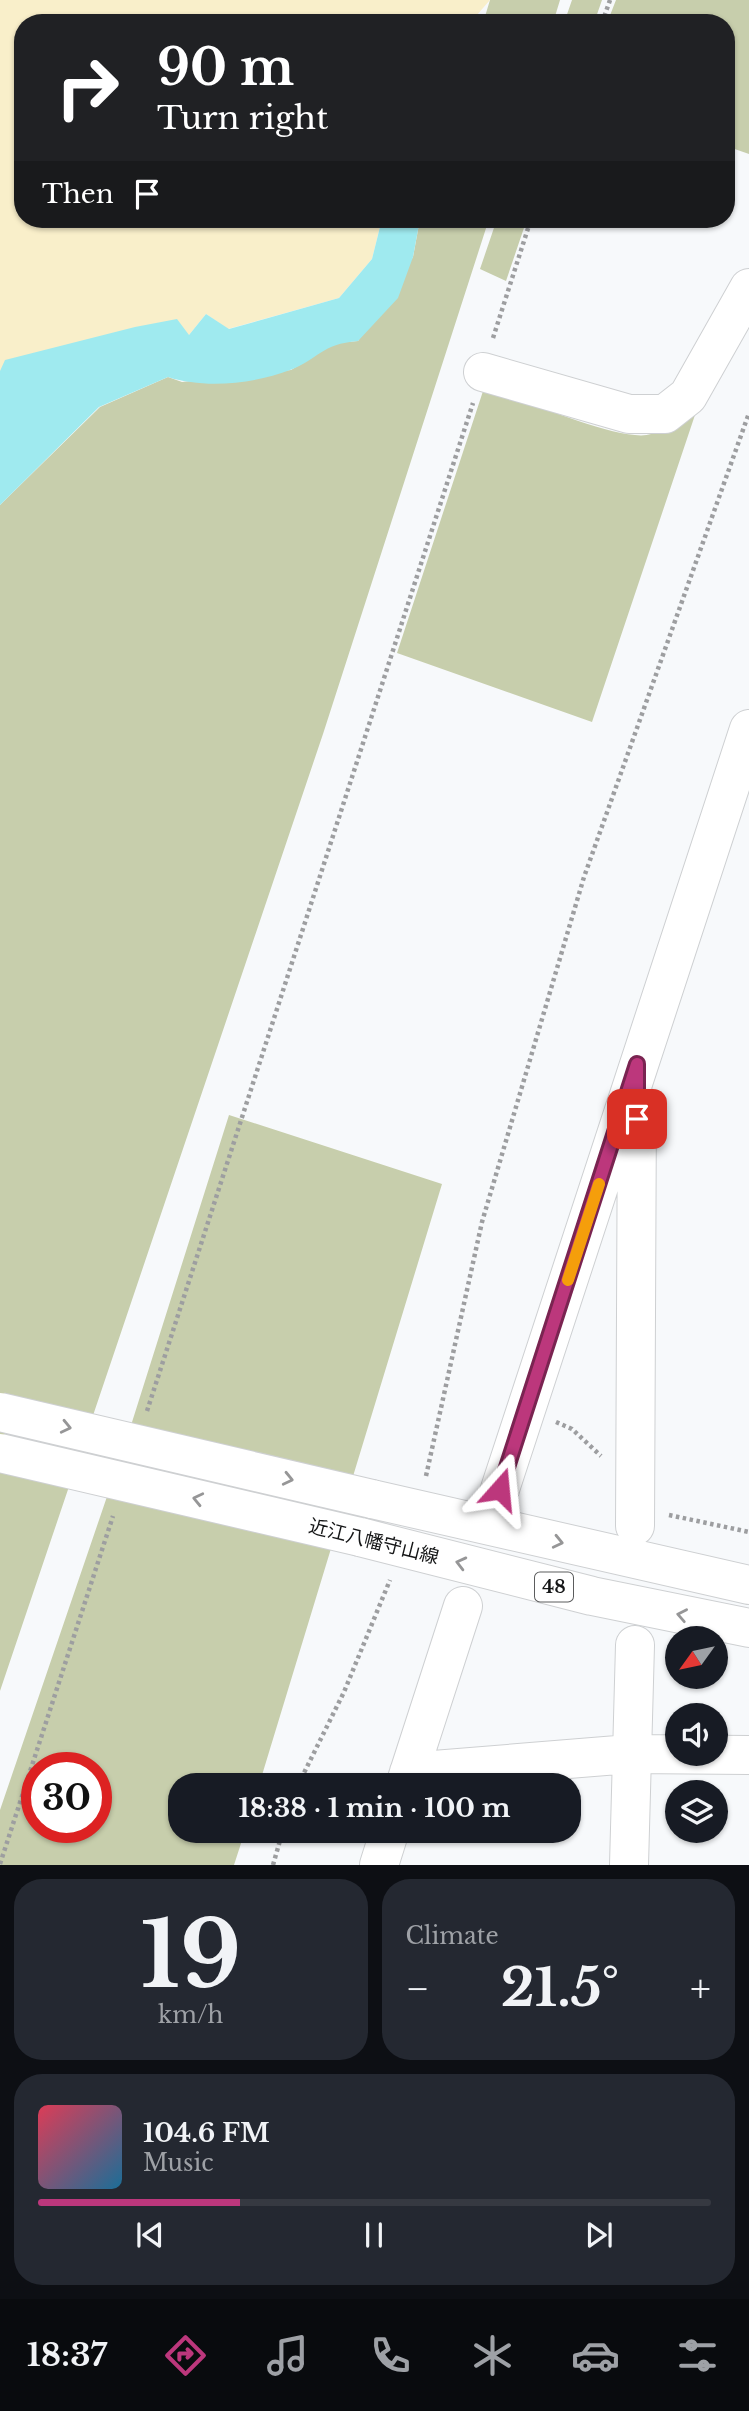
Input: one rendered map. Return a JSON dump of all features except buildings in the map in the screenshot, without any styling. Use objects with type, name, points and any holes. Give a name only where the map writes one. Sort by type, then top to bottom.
[{"type":"street","points":[[483,372],[628,414],[666,414],[688,396],[749,288]]},
{"type":"street","points":[[500,1489],[637,1064],[746,749]]},
{"type":"street","points":[[635,1526],[637,1064]]},
{"type":"street","name":"近江八幡守山線","points":[[0,1412],[749,1585]]},
{"type":"street","name":"近江八幡守山線","points":[[0,1452],[360,1537],[592,1597],[749,1628]]},
{"type":"street","points":[[409,1773],[463,1606]]},
{"type":"street","points":[[629,1865],[635,1646]]},
{"type":"street","points":[[461,1773],[630,1754],[749,1755]]},
{"type":"street","points":[[379,1865],[386,1843]]},
{"type":"path","points":[[146,1415],[419,578],[528,228]]},
{"type":"path","points":[[418,1509],[482,1222],[580,890],[749,413]]},
{"type":"path","points":[[0,1864],[116,1508]]},
{"type":"path","points":[[305,1773],[344,1692],[404,1548]]},
{"type":"path","points":[[272,1865],[280,1843]]},
{"type":"green space","points":[[490,0],[560,0],[556,14],[486,14]]},
{"type":"green space","points":[[572,0],[602,0],[597,14],[567,14]]},
{"type":"green space","points":[[616,0],[749,0],[749,154],[735,149],[735,14],[611,14]]},
{"type":"green space","points":[[418,228],[486,228],[323,734],[0,1691],[0,505],[100,407],[168,377],[182,382],[291,370],[335,343],[358,341],[413,257]]},
{"type":"green space","points":[[494,228],[524,228],[506,281],[480,269]]},
{"type":"green space","points":[[485,385],[569,418],[637,435],[657,432],[698,406],[592,722],[397,653]]},
{"type":"green space","points":[[229,1115],[442,1184],[263,1773],[168,1773],[168,1843],[241,1843],[234,1865],[0,1865],[0,1810],[127,1438]]},
{"type":"sand","points":[[0,0],[490,0],[478,14],[14,14],[14,228],[380,228],[372,259],[339,298],[228,329],[206,314],[189,335],[0,371]]},
{"type":"water","points":[[380,228],[418,228],[413,257],[398,298],[358,341],[336,345],[300,366],[261,379],[213,384],[168,377],[99,407],[0,505],[0,371],[5,360],[177,319],[189,335],[206,314],[229,329],[339,298],[372,259]]},
{"type":"slow traffic","points":[[568,1280],[599,1184]]},
{"type":"route","points":[[500,1489],[637,1064],[637,1119]]}]
